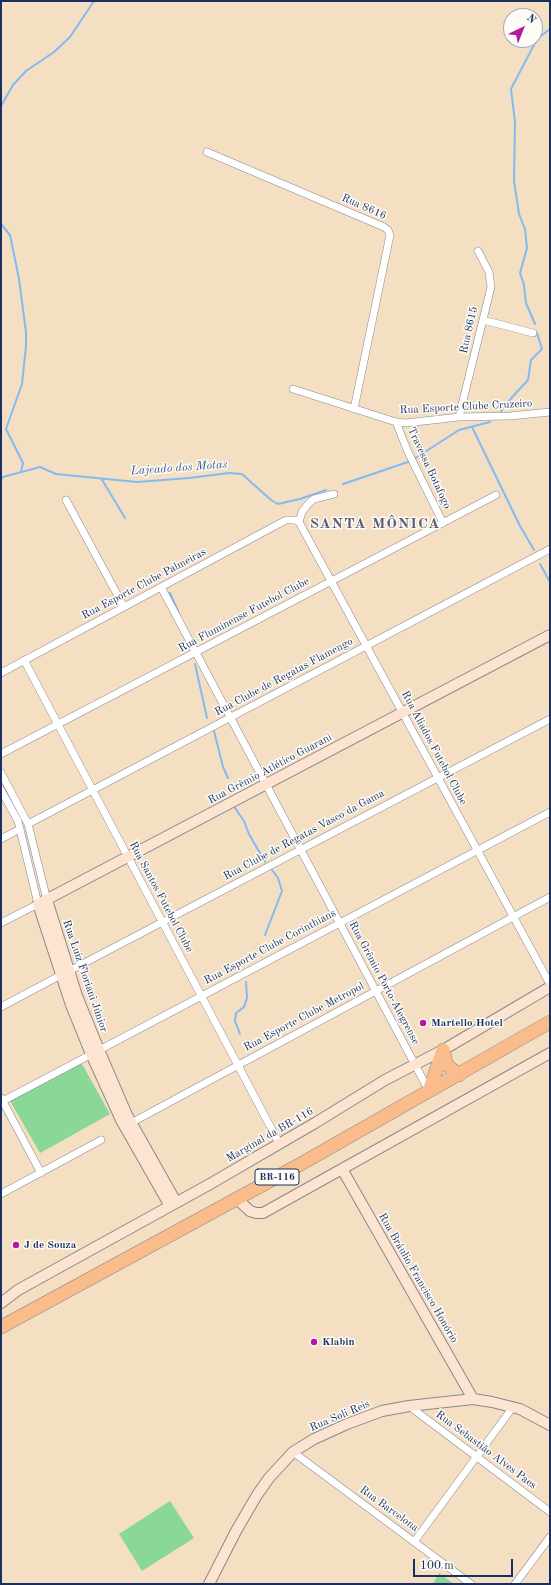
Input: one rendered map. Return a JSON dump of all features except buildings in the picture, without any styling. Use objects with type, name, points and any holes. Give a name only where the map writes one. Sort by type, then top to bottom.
[{"type":"highway","name":"BR-116","points":[[1,1327],[430,1092],[550,1022]]},
{"type":"highway","points":[[443,1050],[447,1065],[459,1074]]},
{"type":"highway","points":[[430,1092],[443,1050]]},
{"type":"street","name":"Rua 8616","points":[[207,152],[388,230],[390,235],[354,409]]},
{"type":"street","name":"Rua 8615","points":[[460,417],[490,287],[490,278],[486,265],[478,251]]},
{"type":"street","points":[[482,320],[533,333]]},
{"type":"street","name":"Rua Esporte Clube Cruzeiro","points":[[293,389],[396,422],[414,423],[460,417],[510,416],[550,412]]},
{"type":"street","name":"Travessa Botafogo","points":[[396,422],[408,452],[443,523]]},
{"type":"street","points":[[299,522],[302,512],[309,503],[314,499],[334,494]]},
{"type":"street","name":"Rua Fluminense Futebol Clube","points":[[1,754],[496,495]]},
{"type":"street","points":[[66,500],[124,607]]},
{"type":"street","name":"Rua Esporte Clube Palmeiras","points":[[1,672],[286,520],[295,520],[299,522]]},
{"type":"street","name":"Rua Aliados Futebol Clube","points":[[299,522],[550,986]]},
{"type":"street","name":"Rua Clube de Regatas Flamengo","points":[[28,824],[550,549]]},
{"type":"street","name":"Rua Grêmio Porto-Alegrense","points":[[161,587],[430,1092]]},
{"type":"street","name":"Rua Grêmio Atlético Guarani","points":[[1,924],[550,635]]},
{"type":"street","name":"Rua Santos Futebol Clube","points":[[24,660],[279,1144]]},
{"type":"street","name":"Rua Clube de Regatas Vasco da Gama","points":[[1,1007],[550,718]]},
{"type":"street","name":"Rua Luiz Floriani Júnior","points":[[1,773],[28,824],[42,902]]},
{"type":"street","name":"Rua Luiz Floriani Júnior","points":[[1,790],[15,815],[20,829],[65,973],[75,1016],[173,1204]]},
{"type":"street","name":"Rua Esporte Clube Corinthians","points":[[1,1100],[550,812]]},
{"type":"street","points":[[1,839],[20,829]]},
{"type":"street","name":"Rua Esporte Clube Metropol","points":[[132,1123],[550,897]]},
{"type":"street","name":"Marginal da BR-116","points":[[1,1304],[18,1290],[279,1144],[385,1080],[443,1050],[550,986]]},
{"type":"street","name":"Rua Luiz Floriani Júnior","points":[[95,1052],[121,1120],[173,1204]]},
{"type":"street","points":[[237,1199],[250,1211],[263,1213],[550,1053]]},
{"type":"street","points":[[1,1100],[41,1173]]},
{"type":"street","points":[[1,1194],[101,1140]]},
{"type":"street","name":"Rua Bráulio Francisco Honório","points":[[342,1169],[473,1399]]},
{"type":"street","name":"Rua Soli Reis","points":[[210,1584],[236,1531],[257,1495],[278,1466],[293,1452],[314,1439],[347,1424],[382,1412],[409,1406],[473,1399],[514,1407],[528,1412],[550,1425]]},
{"type":"street","name":"Rua Sebastião Alves Paes","points":[[409,1406],[550,1512]]},
{"type":"street","points":[[414,1542],[514,1407]]},
{"type":"street","name":"Rua Barcelona","points":[[293,1452],[471,1584]]},
{"type":"street","points":[[515,1584],[550,1537]]},
{"type":"green space","points":[[81,1062],[110,1114],[40,1153],[10,1101]]},
{"type":"green space","points":[[170,1501],[194,1538],[142,1571],[119,1534]]},
{"type":"green space","points":[[439,1573],[454,1584],[433,1584]]},
{"type":"waterway","points":[[1,106],[13,85],[26,71],[54,52],[70,37],[94,1]]},
{"type":"waterway","name":"Lajeado dos Motas","points":[[535,324],[526,303],[524,285],[520,273],[527,248],[525,229],[519,214],[514,181],[515,122],[511,89],[537,39],[550,29]]},
{"type":"waterway","points":[[1,224],[10,235],[19,279],[26,332],[22,384],[6,429],[23,463],[21,472]]},
{"type":"waterway","name":"Lajeado dos Motas","points":[[501,411],[528,380],[531,360],[542,349],[537,333]]},
{"type":"waterway","name":"Lajeado dos Motas","points":[[414,459],[459,430],[490,422]]},
{"type":"waterway","points":[[472,427],[520,526],[534,550]]},
{"type":"waterway","name":"Lajeado dos Motas","points":[[343,484],[411,461]]},
{"type":"waterway","name":"Lajeado dos Motas","points":[[1,479],[3,477],[40,467],[56,474],[137,482],[229,473],[242,474],[271,500],[278,504],[300,499],[326,490]]},
{"type":"waterway","points":[[101,478],[125,518]]},
{"type":"waterway","points":[[540,564],[550,582]]},
{"type":"waterway","points":[[170,593],[178,611]]},
{"type":"waterway","points":[[195,664],[207,718]]},
{"type":"waterway","points":[[214,731],[223,767],[228,778]]},
{"type":"waterway","points":[[235,808],[244,821],[249,834],[265,862]]},
{"type":"waterway","points":[[265,935],[282,891],[278,878],[272,870]]},
{"type":"waterway","points":[[240,1034],[235,1021],[236,1013],[244,1007],[247,998],[246,982]]},
{"type":"place","name":"Martello Hotel","points":[[423,1023]]},
{"type":"place","name":"J de Souza","points":[[16,1245]]},
{"type":"place","name":"Klabin","points":[[314,1342]]},
{"type":"district","name":"SANTA MÔNICA","points":[[375,524]]}]
